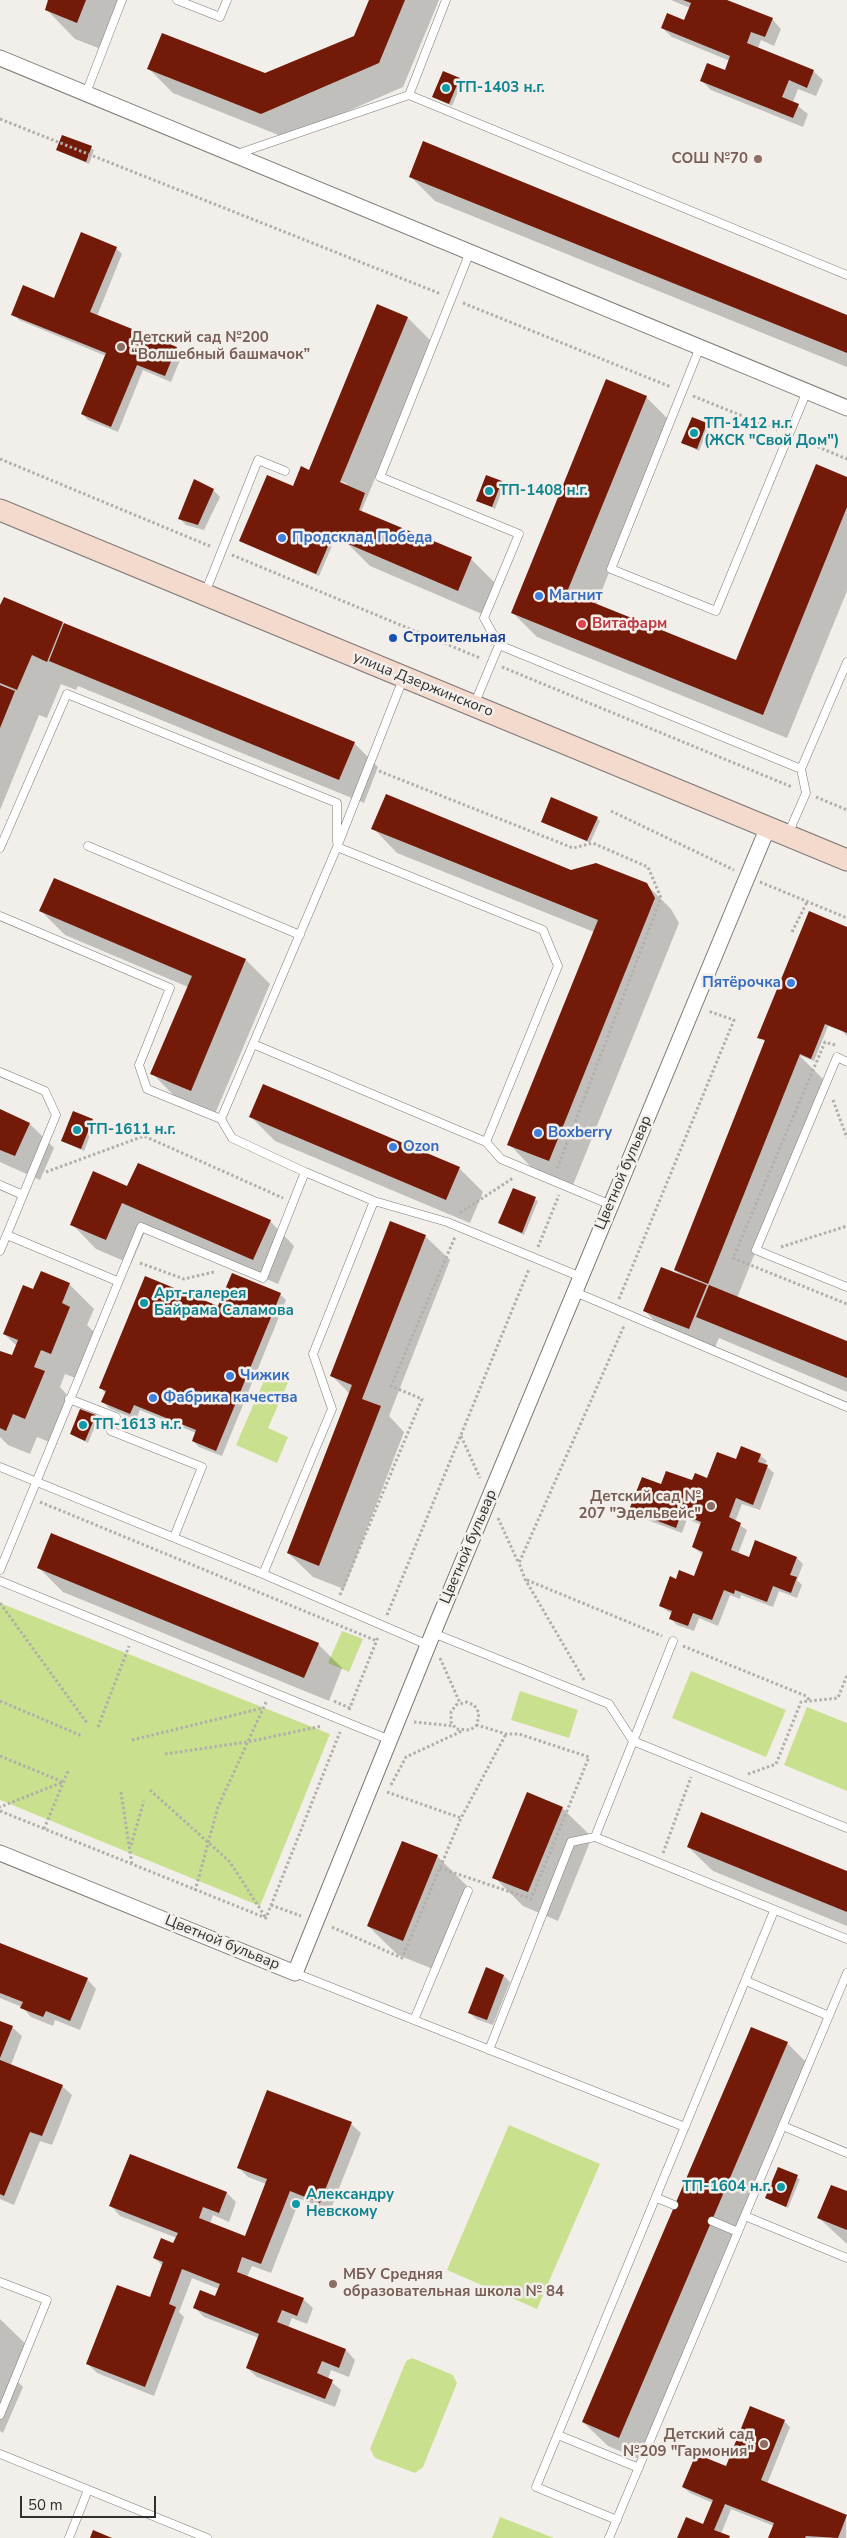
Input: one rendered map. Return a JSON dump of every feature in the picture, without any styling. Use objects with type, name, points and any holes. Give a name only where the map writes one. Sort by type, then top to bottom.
[{"type":"main road","name":"улица Дзержинского","points":[[0,510],[847,860]]},
{"type":"street","points":[[0,58],[847,408]]},
{"type":"street","name":"Цветной бульвар","points":[[0,1853],[295,1973],[429,1643],[768,827]]},
{"type":"lane","points":[[86,93],[122,0]]},
{"type":"lane","points":[[176,0],[220,17],[227,0]]},
{"type":"lane","points":[[410,95],[446,0]]},
{"type":"lane","points":[[235,155],[410,95],[847,275]]},
{"type":"lane","points":[[470,252],[380,478],[519,534],[484,618],[499,645],[801,769]]},
{"type":"lane","points":[[700,347],[611,569],[716,611],[807,391]]},
{"type":"lane","points":[[204,595],[258,460],[285,472]]},
{"type":"lane","points":[[474,706],[499,645]]},
{"type":"lane","points":[[787,835],[806,793],[801,769],[847,662]]},
{"type":"lane","points":[[221,1119],[337,847],[404,677]]},
{"type":"lane","points":[[0,848],[66,694],[337,803],[337,847]]},
{"type":"lane","points":[[88,846],[300,934]]},
{"type":"lane","points":[[337,847],[543,930],[558,966],[486,1142]]},
{"type":"lane","points":[[0,916],[170,988],[139,1065],[147,1090],[221,1119],[232,1138],[374,1202],[447,1222],[581,1276]]},
{"type":"lane","points":[[253,1044],[486,1142],[501,1159],[611,1205]]},
{"type":"lane","points":[[847,1062],[836,1057],[756,1250],[847,1287]]},
{"type":"lane","points":[[0,1072],[45,1091],[56,1115],[0,1251]]},
{"type":"lane","points":[[0,1570],[117,1280],[141,1227],[263,1278],[305,1172]]},
{"type":"lane","points":[[0,1185],[23,1195]]},
{"type":"lane","points":[[264,1574],[332,1408],[313,1354],[374,1202]]},
{"type":"lane","points":[[6,1235],[117,1280]]},
{"type":"lane","points":[[575,1292],[847,1407]]},
{"type":"lane","points":[[70,1398],[116,1418],[111,1431],[202,1467],[174,1537]]},
{"type":"lane","points":[[0,1467],[264,1574],[383,1626],[609,1704],[633,1741],[847,1828]]},
{"type":"lane","points":[[0,1581],[390,1740]]},
{"type":"lane","points":[[595,1837],[673,1641]]},
{"type":"lane","points":[[489,2050],[571,1842],[595,1837],[847,1939]]},
{"type":"lane","points":[[414,2020],[468,1891]]},
{"type":"lane","points":[[617,2520],[536,2487],[774,1911]]},
{"type":"lane","points":[[295,1973],[685,2127]]},
{"type":"lane","points":[[610,2538],[847,1973]]},
{"type":"lane","points":[[746,1981],[829,2016]]},
{"type":"lane","points":[[783,2126],[847,2153]]},
{"type":"lane","points":[[657,2198],[674,2205]]},
{"type":"lane","points":[[745,2216],[847,2258]]},
{"type":"lane","points":[[712,2221],[738,2232]]},
{"type":"lane","points":[[0,2282],[46,2300],[0,2415]]},
{"type":"lane","points":[[558,2435],[639,2468]]},
{"type":"lane","points":[[0,2454],[207,2538]]},
{"type":"lane","points":[[69,2538],[88,2490]]},
{"type":"path","points":[[0,119],[451,298],[847,459]]},
{"type":"path","points":[[0,459],[847,810]]},
{"type":"path","points":[[369,767],[573,848],[593,843],[648,867],[662,898],[552,1181]]},
{"type":"path","points":[[611,811],[747,877],[847,918]]},
{"type":"path","points":[[792,932],[807,902]]},
{"type":"path","points":[[615,1308],[734,1020],[694,1005]]},
{"type":"path","points":[[31,1177],[144,1136],[293,1202]]},
{"type":"path","points":[[447,1222],[526,1170]]},
{"type":"path","points":[[266,1918],[563,1185]]},
{"type":"path","points":[[739,1260],[847,1226]]},
{"type":"path","points":[[336,1605],[422,1398],[391,1386],[456,1234]]},
{"type":"path","points":[[140,1262],[184,1279],[236,1267]]},
{"type":"path","points":[[594,1698],[525,1579],[519,1563],[629,1314]]},
{"type":"path","points":[[40,1502],[377,1642]]},
{"type":"path","points":[[0,1603],[87,1723]]},
{"type":"path","points":[[98,1727],[134,1635]]},
{"type":"path","points":[[429,1643],[438,1653],[460,1703]]},
{"type":"path","points":[[731,1781],[776,1764],[801,1702],[838,1698],[847,1674]]},
{"type":"path","points":[[195,1891],[218,1807],[271,1691]]},
{"type":"path","points":[[0,1701],[82,1736]]},
{"type":"path","points":[[384,1800],[406,1757],[462,1731],[470,1730],[477,1725],[479,1713],[474,1706],[467,1702],[460,1703],[451,1712],[453,1726]]},
{"type":"path","points":[[132,1740],[263,1708]]},
{"type":"path","points":[[398,1720],[453,1726],[462,1731]]},
{"type":"path","points":[[165,1754],[247,1742],[345,1721]]},
{"type":"path","points":[[440,1868],[531,1899],[589,1757],[519,1734],[506,1734],[477,1725]]},
{"type":"path","points":[[332,1926],[331,1928],[402,1958],[461,1818],[506,1734]]},
{"type":"path","points":[[0,1756],[63,1782]]},
{"type":"path","points":[[44,1829],[68,1772]]},
{"type":"path","points":[[659,1863],[691,1775],[700,1778]]},
{"type":"path","points":[[0,1807],[63,1782]]},
{"type":"path","points":[[150,1790],[230,1862],[266,1918]]},
{"type":"path","points":[[388,1791],[461,1818]]},
{"type":"path","points":[[122,1792],[132,1865]]},
{"type":"path","points":[[130,1848],[144,1801]]},
{"type":"path","points":[[0,1812],[266,1918]]},
{"type":"green space","points":[[269,1369],[290,1378],[268,1428],[288,1437],[277,1463],[236,1445]]},
{"type":"green space","points":[[0,1603],[330,1734],[260,1906],[0,1800]]},
{"type":"green space","points":[[342,1631],[363,1639],[349,1672],[328,1663]]},
{"type":"green space","points":[[691,1671],[786,1710],[766,1757],[672,1718]]},
{"type":"green space","points":[[520,1691],[578,1710],[569,1738],[511,1720]]},
{"type":"green space","points":[[807,1707],[847,1723],[847,1791],[784,1765]]},
{"type":"green space","points":[[509,2125],[600,2164],[537,2309],[447,2270]]},
{"type":"green space","points":[[412,2358],[453,2375],[457,2383],[423,2467],[415,2473],[375,2458],[370,2449],[406,2361]]},
{"type":"green space","points":[[500,2517],[554,2538],[492,2538]]},
{"type":"building","points":[[48,0],[86,0],[77,23],[45,10]]},
{"type":"building","points":[[369,0],[405,0],[379,63],[261,114],[147,69],[162,33],[265,73],[354,36]]},
{"type":"building","points":[[683,0],[727,0],[773,18],[765,37],[751,32],[747,43],[814,70],[807,88],[789,80],[782,97],[799,104],[793,118],[700,81],[707,63],[725,70],[730,56],[661,28],[667,13],[684,20],[691,3]]},
{"type":"building","name":"ТП-1403 н.г.","points":[[443,71],[460,78],[449,104],[432,97]]},
{"type":"building","points":[[62,135],[92,146],[86,162],[56,150]]},
{"type":"building","points":[[423,141],[847,315],[847,353],[409,177]]},
{"type":"building","points":[[81,232],[117,247],[90,312],[177,347],[165,376],[137,365],[111,427],[81,414],[106,353],[11,315],[23,285],[54,298]]},
{"type":"building","points":[[377,304],[408,317],[340,482],[365,493],[359,510],[472,557],[458,591],[332,537],[316,574],[239,541],[267,475],[293,486],[301,466],[309,470]]},
{"type":"building","points":[[606,379],[647,396],[567,592],[736,660],[816,464],[847,477],[847,507],[763,715],[511,613]]},
{"type":"building","name":"ТП-1412 н.г. (ЖСК \"Свой Дом\")","points":[[692,417],[707,423],[697,449],[681,443]]},
{"type":"building","name":"ТП-1408 н.г.","points":[[486,475],[502,481],[492,507],[476,501]]},
{"type":"building","points":[[194,479],[214,489],[198,525],[178,519]]},
{"type":"building","points":[[4,597],[63,622],[47,662],[32,655],[17,690],[0,683],[0,605]]},
{"type":"building","points":[[64,623],[355,742],[339,780],[49,661]]},
{"type":"building","points":[[0,685],[15,691],[0,728]]},
{"type":"building","points":[[386,794],[571,870],[596,863],[647,883],[655,898],[549,1161],[507,1145],[598,920],[371,829]]},
{"type":"building","points":[[551,797],[598,817],[587,841],[541,822]]},
{"type":"building","points":[[54,878],[246,959],[191,1091],[150,1074],[192,976],[39,911]]},
{"type":"building","points":[[809,911],[847,927],[847,1033],[825,1024],[811,1059],[800,1054],[708,1284],[674,1270],[765,1040],[757,1038]]},
{"type":"building","points":[[263,1084],[460,1167],[446,1200],[249,1117]]},
{"type":"building","points":[[0,1109],[30,1123],[15,1156],[0,1150]]},
{"type":"building","name":"ТП-1611 н.г.","points":[[73,1111],[93,1119],[81,1149],[61,1141]]},
{"type":"building","points":[[138,1163],[271,1220],[253,1260],[122,1203],[106,1240],[70,1225],[93,1171],[127,1186]]},
{"type":"building","points":[[513,1188],[536,1197],[522,1233],[498,1223]]},
{"type":"building","points":[[390,1221],[426,1235],[362,1399],[381,1406],[319,1566],[287,1553],[352,1385],[330,1376]]},
{"type":"building","points":[[661,1267],[707,1285],[689,1329],[643,1311]]},
{"type":"building","points":[[41,1271],[70,1283],[62,1303],[70,1307],[51,1354],[41,1350],[34,1367],[45,1371],[25,1419],[13,1414],[6,1431],[0,1428],[0,1351],[12,1355],[18,1340],[3,1334],[23,1285],[33,1289]]},
{"type":"building","points":[[232,1273],[281,1293],[216,1451],[192,1441],[196,1430],[134,1405],[130,1414],[101,1402],[106,1391],[99,1388],[145,1276],[218,1306]]},
{"type":"building","points":[[709,1285],[847,1341],[847,1378],[696,1317]]},
{"type":"building","name":"ТП-1613 н.г.","points":[[80,1409],[96,1415],[85,1441],[70,1434]]},
{"type":"building","points":[[741,1446],[761,1454],[758,1462],[768,1465],[753,1505],[736,1498],[729,1517],[741,1523],[731,1550],[749,1557],[755,1540],[797,1557],[790,1575],[797,1577],[791,1593],[773,1586],[767,1602],[735,1590],[734,1594],[724,1590],[712,1620],[693,1613],[688,1626],[669,1619],[672,1611],[659,1606],[670,1576],[676,1579],[679,1570],[694,1576],[703,1552],[692,1547],[701,1522],[681,1514],[676,1528],[629,1510],[642,1477],[661,1484],[666,1471],[692,1480],[695,1473],[707,1478],[717,1452],[736,1459]]},
{"type":"building","points":[[51,1533],[319,1643],[304,1678],[37,1568]]},
{"type":"building","points":[[527,1792],[563,1807],[528,1892],[492,1878]]},
{"type":"building","points":[[701,1812],[847,1871],[847,1912],[687,1847]]},
{"type":"building","points":[[402,1841],[438,1855],[403,1941],[367,1926]]},
{"type":"building","points":[[0,1943],[88,1978],[70,2021],[46,2011],[43,2017],[20,2008],[23,2002],[0,1993]]},
{"type":"building","points":[[486,1967],[504,1975],[487,2020],[468,2013]]},
{"type":"building","points":[[0,2021],[13,2026],[0,2058]]},
{"type":"building","points":[[751,2027],[788,2042],[619,2438],[582,2422]]},
{"type":"building","points":[[0,2060],[63,2085],[42,2136],[30,2132],[4,2196],[0,2194]]},
{"type":"building","points":[[267,2090],[352,2122],[320,2203],[290,2191],[261,2264],[242,2257],[237,2272],[304,2298],[297,2316],[282,2310],[277,2322],[346,2349],[339,2368],[322,2361],[317,2373],[333,2380],[325,2399],[246,2368],[259,2334],[193,2308],[200,2290],[215,2296],[220,2284],[182,2269],[169,2304],[176,2307],[145,2387],[86,2364],[117,2285],[150,2297],[163,2262],[153,2258],[161,2238],[173,2243],[178,2233],[109,2206],[130,2154],[227,2192],[219,2213],[203,2207],[199,2218],[245,2236],[267,2179],[237,2168]]},
{"type":"building","name":"ТП-1604 н.г.","points":[[778,2167],[798,2175],[786,2207],[765,2198]]},
{"type":"building","points":[[831,2185],[847,2191],[847,2230],[817,2218]]},
{"type":"building","points":[[750,2406],[785,2420],[761,2480],[847,2515],[838,2538],[806,2536],[805,2538],[768,2538],[774,2523],[725,2504],[714,2530],[730,2536],[729,2538],[677,2538],[686,2517],[703,2524],[713,2500],[682,2487],[696,2454],[726,2466]]},
{"type":"building","points":[[93,2530],[112,2538],[90,2538]]},
{"type":"place","name":"ТП-1403 н.г.","points":[[446,88]]},
{"type":"place","name":"СОШ №70","points":[[758,159]]},
{"type":"place","name":"Детский сад №200 “Волшебный башмачок”","points":[[121,347]]},
{"type":"place","name":"ТП-1412 н.г. (ЖСК \"Свой Дом\")","points":[[694,433]]},
{"type":"place","name":"ТП-1408 н.г.","points":[[489,491]]},
{"type":"place","name":"Продсклад Победа","points":[[282,538]]},
{"type":"place","name":"Магнит","points":[[539,596]]},
{"type":"place","name":"Витафарм","points":[[582,624]]},
{"type":"place","name":"Строительная","points":[[393,638]]},
{"type":"place","name":"Пятёрочка","points":[[791,983]]},
{"type":"place","name":"ТП-1611 н.г.","points":[[77,1130]]},
{"type":"place","name":"Boxberry","points":[[538,1133]]},
{"type":"place","name":"Ozon","points":[[393,1147]]},
{"type":"place","name":"Арт-галерея Байрама Саламова","points":[[144,1303]]},
{"type":"place","name":"Чижик","points":[[230,1376]]},
{"type":"place","name":"Фабрика качества","points":[[153,1398]]},
{"type":"place","name":"ТП-1613 н.г.","points":[[83,1425]]},
{"type":"place","name":"Детский сад № 207 \"Эдельвейс\"","points":[[711,1506]]},
{"type":"place","name":"ТП-1604 н.г.","points":[[781,2187]]},
{"type":"place","name":"Александру Невскому","points":[[296,2204]]},
{"type":"place","name":"МБУ Средняя образовательная школа № 84","points":[[333,2284]]},
{"type":"place","name":"Детский сад №209 \"Гармония\"","points":[[764,2444]]}]
